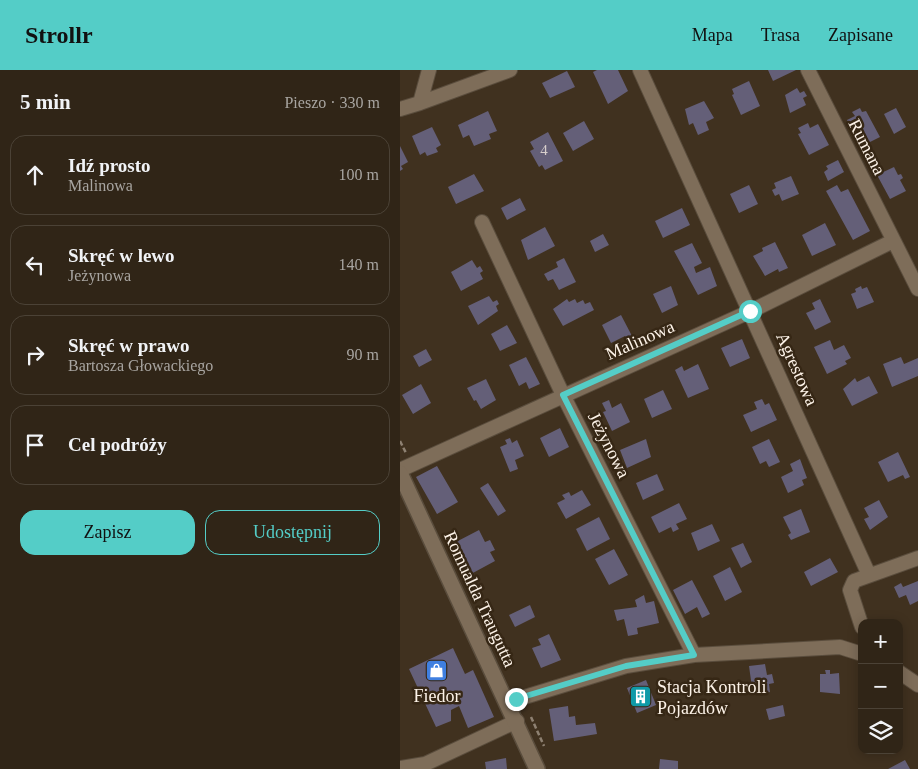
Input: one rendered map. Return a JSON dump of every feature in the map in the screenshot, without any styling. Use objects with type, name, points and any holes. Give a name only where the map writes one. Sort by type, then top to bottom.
[{"type":"street","points":[[420,103],[429,70]]},
{"type":"street","points":[[400,109],[510,70]]},
{"type":"street","name":"Agrestowa","points":[[640,70],[869,575]]},
{"type":"street","name":"Rumana","points":[[808,70],[918,288]]},
{"type":"street","name":"Jeżynowa","points":[[482,222],[563,395],[694,655]]},
{"type":"street","name":"Malinowa","points":[[400,471],[750,311],[893,241]]},
{"type":"street","name":"Romualda Traugutta","points":[[400,471],[508,702],[524,718],[537,769]]},
{"type":"street","points":[[859,619],[850,590],[854,582],[918,558]]},
{"type":"street","points":[[508,702],[626,666],[694,655],[840,648],[858,653]]},
{"type":"street","points":[[903,675],[918,685]]},
{"type":"street","points":[[400,768],[425,764],[524,718]]},
{"type":"path","points":[[524,718],[546,751]]},
{"type":"building","points":[[597,70],[618,70],[628,91],[608,104],[593,72]]},
{"type":"building","points":[[768,70],[796,70],[773,81]]},
{"type":"building","points":[[567,71],[575,87],[550,98],[542,83]]},
{"type":"building","points":[[749,81],[760,106],[741,115],[732,95],[734,94],[732,89]]},
{"type":"building","points":[[797,88],[800,93],[804,91],[807,96],[803,98],[806,105],[790,113],[785,95]]},
{"type":"building","points":[[704,101],[714,118],[706,122],[709,130],[698,135],[693,123],[689,125],[685,109]]},
{"type":"building","points":[[860,108],[862,112],[866,111],[880,137],[860,147],[847,120],[855,116],[852,112]]},
{"type":"building","points":[[896,108],[906,127],[894,134],[884,114]]},
{"type":"building","points":[[488,111],[497,131],[489,134],[491,139],[474,146],[469,135],[463,138],[458,125]]},
{"type":"building","points":[[584,121],[594,139],[573,151],[563,133]]},
{"type":"building","points":[[808,123],[810,128],[818,124],[829,145],[809,155],[798,134],[801,133],[798,128]]},
{"type":"building","points":[[432,127],[441,145],[436,148],[438,152],[427,156],[425,152],[420,155],[412,136]]},
{"type":"building","points":[[548,132],[563,161],[545,170],[542,165],[539,167],[530,151],[534,149],[530,142]]},
{"type":"building","points":[[400,146],[408,162],[401,166],[403,169],[400,171]]},
{"type":"building","points":[[838,160],[844,172],[828,181],[824,172],[828,169],[826,166]]},
{"type":"building","points":[[894,167],[898,175],[901,174],[903,178],[900,180],[906,191],[890,199],[877,175]]},
{"type":"building","points":[[474,174],[484,191],[456,204],[448,187]]},
{"type":"building","points":[[791,176],[799,194],[782,201],[779,194],[775,196],[772,190],[776,188],[774,183]]},
{"type":"building","points":[[749,185],[758,204],[739,213],[730,194]]},
{"type":"building","points":[[837,185],[841,192],[848,189],[870,231],[853,240],[826,191]]},
{"type":"building","points":[[520,198],[526,210],[507,220],[501,208]]},
{"type":"building","points":[[682,208],[690,225],[663,238],[655,221]]},
{"type":"building","points":[[825,223],[836,245],[812,256],[802,235]]},
{"type":"building","points":[[545,227],[555,246],[528,260],[521,240]]},
{"type":"building","points":[[603,234],[609,245],[595,252],[590,241]]},
{"type":"building","points":[[775,242],[788,268],[779,272],[778,269],[765,276],[753,256],[763,251],[762,248]]},
{"type":"building","points":[[692,243],[702,263],[694,267],[696,273],[710,267],[717,286],[698,295],[674,251]]},
{"type":"building","points":[[564,258],[576,282],[559,290],[553,279],[548,281],[544,274],[558,267],[556,262]]},
{"type":"building","points":[[472,260],[477,268],[480,266],[483,271],[480,273],[483,279],[461,291],[451,272]]},
{"type":"building","points":[[671,286],[678,305],[662,313],[653,294]]},
{"type":"building","points":[[861,286],[862,289],[867,287],[874,302],[857,309],[851,294],[856,292],[855,289]]},
{"type":"building","points":[[489,296],[493,302],[497,300],[499,304],[496,306],[498,311],[478,325],[468,306]]},
{"type":"building","points":[[567,299],[569,302],[575,299],[577,303],[583,300],[585,304],[590,302],[594,310],[563,326],[553,309]]},
{"type":"building","points":[[820,299],[831,322],[815,330],[806,313],[815,309],[812,303]]},
{"type":"building","points":[[621,315],[632,336],[627,338],[625,336],[611,343],[602,325]]},
{"type":"building","points":[[507,325],[517,343],[500,351],[491,334]]},
{"type":"building","points":[[742,339],[750,358],[730,367],[721,348]]},
{"type":"building","points":[[830,340],[834,350],[844,345],[851,358],[845,361],[847,364],[827,374],[814,347]]},
{"type":"building","points":[[426,349],[432,360],[419,367],[413,356]]},
{"type":"building","points":[[526,357],[540,384],[529,389],[526,382],[519,386],[509,365]]},
{"type":"building","points":[[901,357],[904,364],[918,358],[918,376],[892,387],[883,364]]},
{"type":"building","points":[[698,364],[709,389],[688,398],[675,370],[682,366],[684,371]]},
{"type":"building","points":[[869,376],[878,393],[852,406],[843,389],[855,378],[857,382]]},
{"type":"building","points":[[486,379],[496,400],[481,409],[467,388]]},
{"type":"building","points":[[421,384],[431,403],[413,414],[402,395]]},
{"type":"building","points":[[663,390],[672,409],[652,418],[644,399]]},
{"type":"building","points":[[762,399],[765,405],[769,403],[777,420],[751,432],[743,415],[757,409],[754,402]]},
{"type":"building","points":[[609,400],[612,408],[621,403],[630,422],[612,431],[603,412],[606,411],[602,403]]},
{"type":"building","points":[[560,428],[569,447],[549,457],[540,438]]},
{"type":"building","points":[[510,438],[512,443],[517,440],[524,456],[515,460],[518,469],[510,472],[500,447],[507,444],[505,440]]},
{"type":"building","points":[[646,439],[651,457],[627,468],[620,450]]},
{"type":"building","points":[[769,439],[780,462],[769,467],[766,461],[760,464],[752,447]]},
{"type":"building","points":[[898,452],[910,477],[905,479],[903,475],[888,482],[878,462]]},
{"type":"building","points":[[800,459],[807,478],[802,480],[804,485],[788,493],[781,477],[793,471],[790,464]]},
{"type":"building","points":[[437,466],[458,502],[437,514],[416,477]]},
{"type":"building","points":[[657,474],[664,490],[643,500],[636,483]]},
{"type":"building","points":[[488,483],[506,511],[498,516],[480,488]]},
{"type":"building","points":[[582,490],[591,505],[566,519],[557,503],[565,499],[562,495],[569,492],[571,496]]},
{"type":"building","points":[[879,500],[888,517],[870,530],[864,519],[869,517],[864,508]]},
{"type":"building","points":[[679,503],[687,519],[676,524],[679,529],[673,532],[671,527],[659,533],[651,517]]},
{"type":"building","points":[[801,509],[810,532],[791,540],[788,535],[791,533],[783,517]]},
{"type":"building","points":[[599,517],[610,539],[587,551],[576,529]]},
{"type":"building","points":[[712,524],[720,541],[698,551],[691,533]]},
{"type":"building","points":[[479,530],[485,542],[490,540],[495,550],[490,552],[495,561],[471,574],[454,543]]},
{"type":"building","points":[[743,543],[752,562],[741,568],[731,548]]},
{"type":"building","points":[[614,549],[628,575],[609,585],[595,559]]},
{"type":"building","points":[[830,558],[838,572],[811,586],[804,572]]},
{"type":"building","points":[[730,567],[742,592],[725,601],[713,576]]},
{"type":"building","points":[[692,580],[710,614],[702,618],[697,607],[685,614],[673,590]]},
{"type":"building","points":[[918,581],[918,601],[910,605],[906,595],[899,598],[894,587],[901,583],[903,587]]},
{"type":"building","points":[[644,595],[646,603],[654,601],[659,623],[637,628],[638,634],[628,636],[624,619],[617,621],[614,610],[637,607],[635,600]]},
{"type":"building","points":[[530,605],[535,617],[515,627],[509,615]]},
{"type":"building","points":[[549,634],[561,660],[541,668],[532,648],[541,645],[538,639]]},
{"type":"building","points":[[453,648],[465,674],[473,670],[494,717],[468,728],[459,706],[451,710],[451,721],[436,727],[409,669]]},
{"type":"building","points":[[765,664],[767,675],[772,674],[774,683],[769,684],[770,692],[753,695],[749,666]]},
{"type":"building","points":[[825,670],[830,670],[830,674],[839,673],[840,694],[820,692],[820,674],[826,674]]},
{"type":"building","name":"Stacja Kontroli Pojazdów","points":[[646,680],[656,705],[637,713],[627,688]]},
{"type":"building","points":[[783,705],[785,716],[769,720],[766,709]]},
{"type":"building","points":[[568,706],[569,717],[575,716],[576,725],[595,723],[597,734],[554,741],[549,709]]},
{"type":"building","points":[[506,758],[507,769],[486,769],[485,762]]},
{"type":"building","points":[[660,759],[678,761],[678,769],[659,769]]},
{"type":"building","points":[[905,760],[910,769],[888,769]]},
{"type":"place","name":"Fiedor","points":[[437,671]]},
{"type":"place","name":"Stacja Kontroli Pojazdów","points":[[641,697]]},
{"type":"route","points":[[516,699],[532,692],[626,666],[694,655],[563,395],[750,311]]}]
